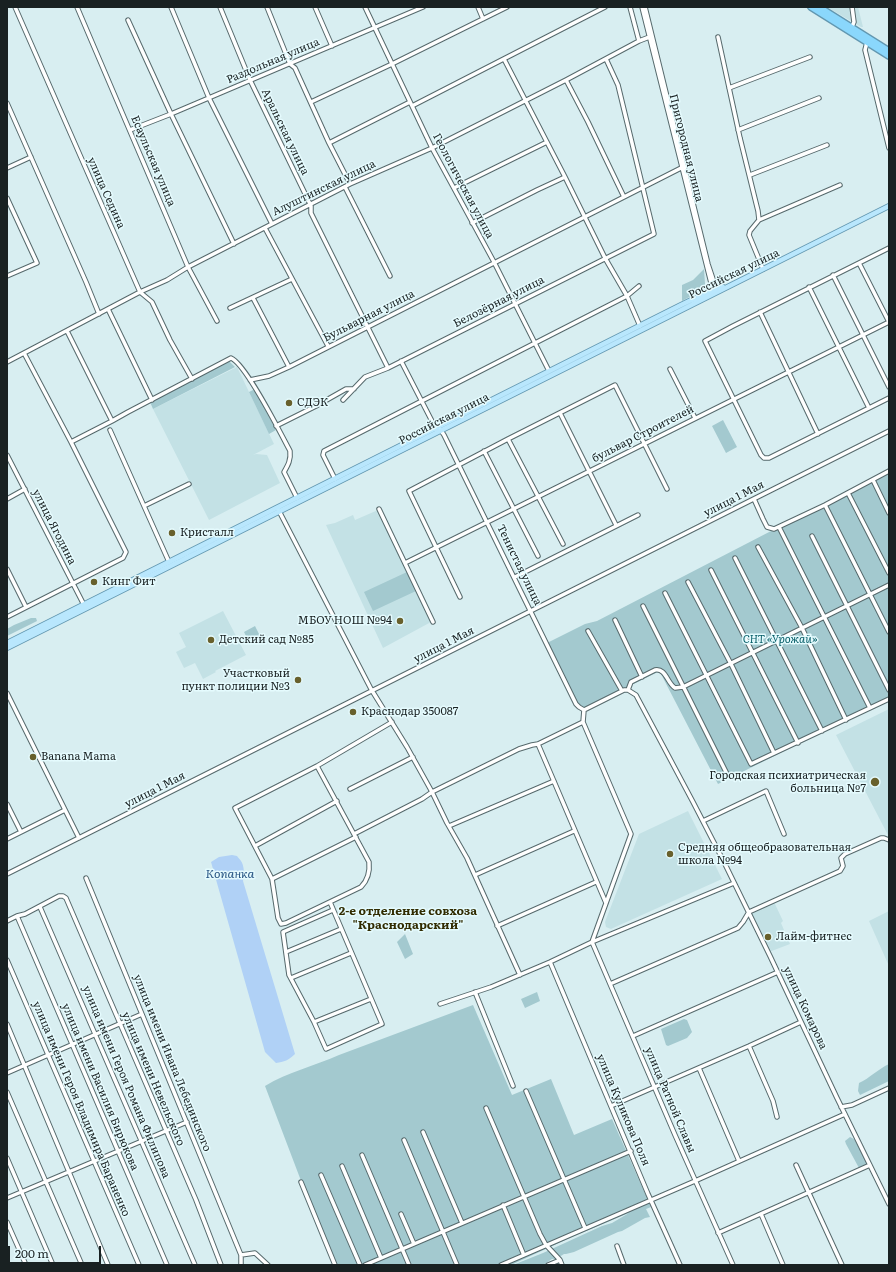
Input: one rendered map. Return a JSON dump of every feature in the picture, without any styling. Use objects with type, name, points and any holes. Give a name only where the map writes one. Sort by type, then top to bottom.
[{"type":"highway","points":[[811,7],[888,50]]},
{"type":"highway","points":[[819,7],[889,56]]},
{"type":"main road","name":"Российская улица","points":[[7,648],[85,606],[889,205]]},
{"type":"main road","name":"Российская улица","points":[[7,642],[76,608],[85,606],[92,600],[279,510],[297,498],[439,430],[549,371],[641,328]]},
{"type":"street","name":"улица Седина","points":[[15,7],[140,292],[152,302],[170,340],[192,378]]},
{"type":"street","name":"Есаульская улица","points":[[77,7],[188,267],[217,320]]},
{"type":"street","points":[[170,7],[209,98],[272,224]]},
{"type":"street","name":"Аральская улица","points":[[220,7],[250,80],[310,206],[311,213],[388,368]]},
{"type":"street","points":[[267,7],[290,64],[295,68],[329,143],[350,184]]},
{"type":"street","points":[[315,7],[332,46]]},
{"type":"street","name":"Геологическая улица","points":[[365,7],[432,148],[494,262],[549,371]]},
{"type":"street","points":[[408,7],[410,12]]},
{"type":"street","name":"Раздольная улица","points":[[130,130],[423,7]]},
{"type":"street","points":[[478,7],[483,19]]},
{"type":"street","points":[[311,102],[507,7]]},
{"type":"street","points":[[329,143],[411,104],[605,7]]},
{"type":"street","points":[[630,7],[639,41]]},
{"type":"street","name":"Пригородная улица","points":[[642,7],[651,36]]},
{"type":"street","name":"Пригородная улица","points":[[645,7],[683,167],[715,291]]},
{"type":"street","points":[[851,30],[854,22],[852,7]]},
{"type":"street","points":[[128,20],[171,114],[234,244]]},
{"type":"street","name":"Алуштинская улица","points":[[7,362],[350,184],[432,148],[651,36]]},
{"type":"street","points":[[718,37],[759,220]]},
{"type":"street","points":[[867,42],[865,50],[889,148]]},
{"type":"street","points":[[729,88],[810,57]]},
{"type":"street","points":[[504,58],[605,258],[627,296],[641,328]]},
{"type":"street","points":[[606,59],[618,85],[644,187]]},
{"type":"street","points":[[566,80],[624,197]]},
{"type":"street","points":[[738,130],[819,98]]},
{"type":"street","points":[[7,103],[9,112],[31,157],[99,314]]},
{"type":"street","points":[[454,188],[547,142]]},
{"type":"street","points":[[750,175],[827,145]]},
{"type":"street","points":[[7,168],[31,157]]},
{"type":"street","name":"Бульварная улица","points":[[250,380],[270,376],[289,367],[683,167]]},
{"type":"street","points":[[472,223],[565,177]]},
{"type":"street","points":[[763,268],[749,235],[750,231],[759,220],[840,184]]},
{"type":"street","points":[[345,187],[390,276]]},
{"type":"street","name":"Белозёрная улица","points":[[343,400],[365,377],[388,368],[654,234],[644,187]]},
{"type":"street","points":[[7,198],[37,263],[7,276]]},
{"type":"street","points":[[265,228],[328,346]]},
{"type":"street","points":[[889,248],[858,262],[705,341],[761,455],[764,458],[769,458],[889,398]]},
{"type":"street","points":[[858,262],[889,322]]},
{"type":"street","points":[[833,275],[864,334],[889,387]]},
{"type":"street","points":[[230,308],[292,279]]},
{"type":"street","points":[[335,479],[323,455],[324,451],[627,296],[640,286]]},
{"type":"street","points":[[809,287],[869,408]]},
{"type":"street","points":[[253,298],[289,367]]},
{"type":"street","points":[[108,309],[152,400]]},
{"type":"street","points":[[760,312],[818,434]]},
{"type":"street","name":"бульвар Строителей","points":[[405,563],[838,346],[889,322]]},
{"type":"street","points":[[67,330],[112,421]]},
{"type":"street","points":[[7,617],[123,558],[126,552],[71,442],[24,353]]},
{"type":"street","points":[[71,442],[231,358],[236,360],[254,385],[290,451],[291,457],[284,472],[297,498]]},
{"type":"street","name":"Тенистая улица","points":[[401,361],[488,522],[576,704],[584,710]]},
{"type":"street","points":[[670,369],[695,418]]},
{"type":"street","points":[[460,597],[408,491],[458,464],[615,385],[667,489]]},
{"type":"street","name":"Белозёрная улица","points":[[276,426],[346,389],[354,389]]},
{"type":"street","points":[[560,413],[616,525]]},
{"type":"street","points":[[110,430],[169,562]]},
{"type":"street","name":"улица 1 Мая","points":[[7,874],[889,431]]},
{"type":"street","points":[[508,438],[563,544]]},
{"type":"street","points":[[484,451],[538,556]]},
{"type":"street","name":"улица Ягодина","points":[[7,455],[85,606]]},
{"type":"street","points":[[754,499],[768,527],[774,529],[825,505],[889,471]]},
{"type":"street","points":[[873,480],[889,513]]},
{"type":"street","points":[[144,506],[189,484]]},
{"type":"street","points":[[7,499],[24,489]]},
{"type":"street","points":[[848,493],[889,573]]},
{"type":"street","points":[[825,505],[889,632]]},
{"type":"street","points":[[379,509],[433,622]]},
{"type":"street","points":[[279,510],[372,691],[413,757],[432,792],[475,875],[520,975]]},
{"type":"street","points":[[515,577],[638,514]]},
{"type":"street","points":[[779,527],[870,708]]},
{"type":"street","points":[[812,536],[889,690]]},
{"type":"street","points":[[758,547],[802,628],[846,720]]},
{"type":"street","points":[[735,558],[822,731]]},
{"type":"street","points":[[7,569],[26,608]]},
{"type":"street","points":[[711,570],[798,743]]},
{"type":"street","points":[[688,582],[731,664],[774,753]]},
{"type":"street","points":[[592,942],[631,834],[583,722],[584,710],[622,691],[630,690],[630,682],[659,669],[663,671],[670,686],[675,688],[683,687],[889,585]]},
{"type":"street","points":[[665,593],[751,764],[889,699]]},
{"type":"street","points":[[76,608],[80,597],[86,600],[92,600]]},
{"type":"street","points":[[642,606],[728,776]]},
{"type":"street","points":[[615,620],[642,677]]},
{"type":"street","points":[[588,631],[622,691]]},
{"type":"street","name":"улица Комарова","points":[[630,690],[636,696],[694,803],[732,884],[749,912],[841,1107],[889,1204]]},
{"type":"street","points":[[7,693],[78,838]]},
{"type":"street","points":[[317,766],[369,862],[369,874],[365,883],[361,887],[332,902],[281,924],[278,918],[272,879],[235,808],[317,766],[391,721]]},
{"type":"street","points":[[272,879],[422,799],[432,792],[519,749],[538,744],[583,722]]},
{"type":"street","points":[[538,744],[606,903]]},
{"type":"street","points":[[350,789],[413,757]]},
{"type":"street","points":[[449,826],[554,781]]},
{"type":"street","points":[[703,821],[766,791],[784,834]]},
{"type":"street","points":[[255,846],[337,801]]},
{"type":"street","points":[[7,804],[21,832]]},
{"type":"street","points":[[7,839],[65,810]]},
{"type":"street","points":[[475,875],[574,831]]},
{"type":"street","points":[[610,984],[733,931],[738,928],[749,912],[841,869],[843,866],[841,858],[844,854],[881,838],[889,840]]},
{"type":"street","name":"улица имени Ивана Лебединского","points":[[86,878],[241,1255]]},
{"type":"street","points":[[497,926],[596,882]]},
{"type":"street","points":[[440,1004],[491,987],[592,942],[732,884]]},
{"type":"street","name":"улица имени Невельского","points":[[40,907],[59,896],[63,896],[67,900],[119,1024],[196,1200],[221,1265]]},
{"type":"street","points":[[332,902],[333,910],[382,1024],[326,1049],[314,1022],[289,975],[283,932],[333,910]]},
{"type":"street","points":[[7,921],[40,907]]},
{"type":"street","name":"улица имени Героя Романа Филипова","points":[[40,907],[195,1265]]},
{"type":"street","name":"улица имени Василия Бирюкова","points":[[17,916],[168,1265]]},
{"type":"street","points":[[286,952],[341,929]]},
{"type":"street","name":"улица Ратной Славы","points":[[592,942],[695,1181],[733,1265]]},
{"type":"street","points":[[291,978],[351,953]]},
{"type":"street","name":"улица имени Героя Владимира Бараненко","points":[[7,960],[139,1265]]},
{"type":"street","name":"улица Куликова Поля","points":[[550,962],[680,1265]]},
{"type":"street","points":[[633,1036],[778,972]]},
{"type":"street","points":[[475,992],[513,1086]]},
{"type":"street","points":[[314,1022],[371,999]]},
{"type":"street","points":[[7,1073],[142,1014]]},
{"type":"street","points":[[612,1106],[801,1022]]},
{"type":"street","points":[[7,1024],[108,1265]]},
{"type":"street","points":[[749,1046],[773,1101],[777,1117]]},
{"type":"street","points":[[699,1068],[739,1161]]},
{"type":"street","points":[[841,1107],[852,1105],[889,1088]]},
{"type":"street","points":[[526,1091],[585,1228]]},
{"type":"street","points":[[7,1092],[82,1265]]},
{"type":"street","points":[[486,1108],[540,1234],[546,1245],[560,1260],[562,1265]]},
{"type":"street","points":[[501,1265],[845,1114]]},
{"type":"street","points":[[7,1198],[186,1122]]},
{"type":"street","points":[[423,1132],[462,1223]]},
{"type":"street","points":[[404,1140],[457,1265]]},
{"type":"street","points":[[365,1265],[630,1151]]},
{"type":"street","points":[[362,1155],[408,1265]]},
{"type":"street","points":[[7,1158],[53,1265]]},
{"type":"street","points":[[796,1165],[842,1265]]},
{"type":"street","points":[[718,1233],[870,1165]]},
{"type":"street","points":[[342,1166],[381,1258]]},
{"type":"street","points":[[321,1175],[360,1265]]},
{"type":"street","points":[[300,1182],[335,1265]]},
{"type":"street","points":[[503,1205],[523,1253]]},
{"type":"street","points":[[401,1214],[414,1244]]},
{"type":"street","points":[[761,1214],[783,1265]]},
{"type":"street","points":[[7,1222],[26,1265]]},
{"type":"street","points":[[617,1246],[624,1265]]},
{"type":"street","points":[[241,1265],[241,1255],[255,1253],[268,1265]]},
{"type":"street","points":[[548,1265],[560,1260]]},
{"type":"shaded area","points":[[827,7],[858,7],[863,27],[861,27]]},
{"type":"shaded area","points":[[237,367],[274,444],[253,455],[267,455],[280,483],[209,520],[153,409]]},
{"type":"shaded area","points":[[378,510],[431,622],[383,648],[326,525],[335,523],[353,515],[355,520]]},
{"type":"shaded area","name":"Детский сад №85","points":[[223,611],[246,655],[203,679],[195,663],[184,668],[176,652],[186,647],[179,633]]},
{"type":"shaded area","name":"Городская психиатрическая больница №7","points":[[889,709],[889,837],[836,735]]},
{"type":"shaded area","name":"Средняя общеобразовательная школа №94","points":[[688,811],[722,879],[611,929],[606,927],[605,922],[639,834]]},
{"type":"shaded area","points":[[774,902],[783,921],[781,923],[790,944],[769,952],[750,913]]},
{"type":"shaded area","points":[[889,911],[889,966],[869,921]]},
{"type":"green space","points":[[704,269],[705,284],[700,291],[682,301],[682,285],[693,280]]},
{"type":"green space","points":[[229,361],[235,367],[153,409],[150,402]]},
{"type":"green space","points":[[253,390],[256,392],[276,430],[269,434],[249,392]]},
{"type":"green space","points":[[723,420],[737,447],[726,453],[712,426]]},
{"type":"green space","name":"СНТ «Урожай»","points":[[889,470],[889,699],[718,784],[661,674],[658,672],[585,708],[579,706],[549,645],[549,642],[585,624],[597,621]]},
{"type":"green space","points":[[407,572],[416,591],[373,611],[364,592]]},
{"type":"green space","points":[[31,618],[36,618],[37,621],[7,636],[7,629]]},
{"type":"green space","points":[[255,626],[261,638],[250,644],[244,632]]},
{"type":"green space","points":[[405,934],[413,954],[405,959],[397,942]]},
{"type":"green space","points":[[537,992],[540,1001],[525,1008],[521,999]]},
{"type":"green space","points":[[473,1005],[512,1095],[551,1079],[574,1135],[612,1119],[651,1207],[646,1209],[650,1217],[574,1252],[564,1254],[556,1259],[552,1259],[543,1265],[513,1265],[612,1223],[629,1213],[511,1265],[333,1265],[265,1086],[292,1073]]},
{"type":"green space","points":[[684,1019],[687,1020],[692,1032],[687,1038],[668,1046],[666,1045],[661,1029]]},
{"type":"green space","points":[[889,1064],[889,1081],[860,1095],[858,1091],[859,1083]]},
{"type":"green space","points":[[850,1137],[854,1139],[868,1164],[859,1168],[845,1141]]},
{"type":"water","name":"Копанка","points":[[232,855],[237,856],[243,865],[243,881],[295,1054],[282,1062],[276,1063],[265,1052],[211,862],[219,857]]},
{"type":"place","name":"СДЭК","points":[[289,403]]},
{"type":"place","name":"Кристалл","points":[[172,533]]},
{"type":"place","name":"Кинг Фит","points":[[94,582]]},
{"type":"place","name":"МБОУ НОШ №94","points":[[400,621]]},
{"type":"place","name":"Детский сад №85","points":[[211,640]]},
{"type":"place","name":"Участковый пункт полиции №3","points":[[298,680]]},
{"type":"place","name":"Краснодар 350087","points":[[353,712]]},
{"type":"place","name":"Banana Mama","points":[[33,757]]},
{"type":"place","name":"Городская психиатрическая больница №7","points":[[875,782]]},
{"type":"place","name":"Средняя общеобразовательная школа №94","points":[[670,854]]},
{"type":"place","name":"Лайм-фитнес","points":[[768,937]]},
{"type":"district","name":"2-е отделение совхоза \"Краснодарский\"","points":[[408,918]]}]
